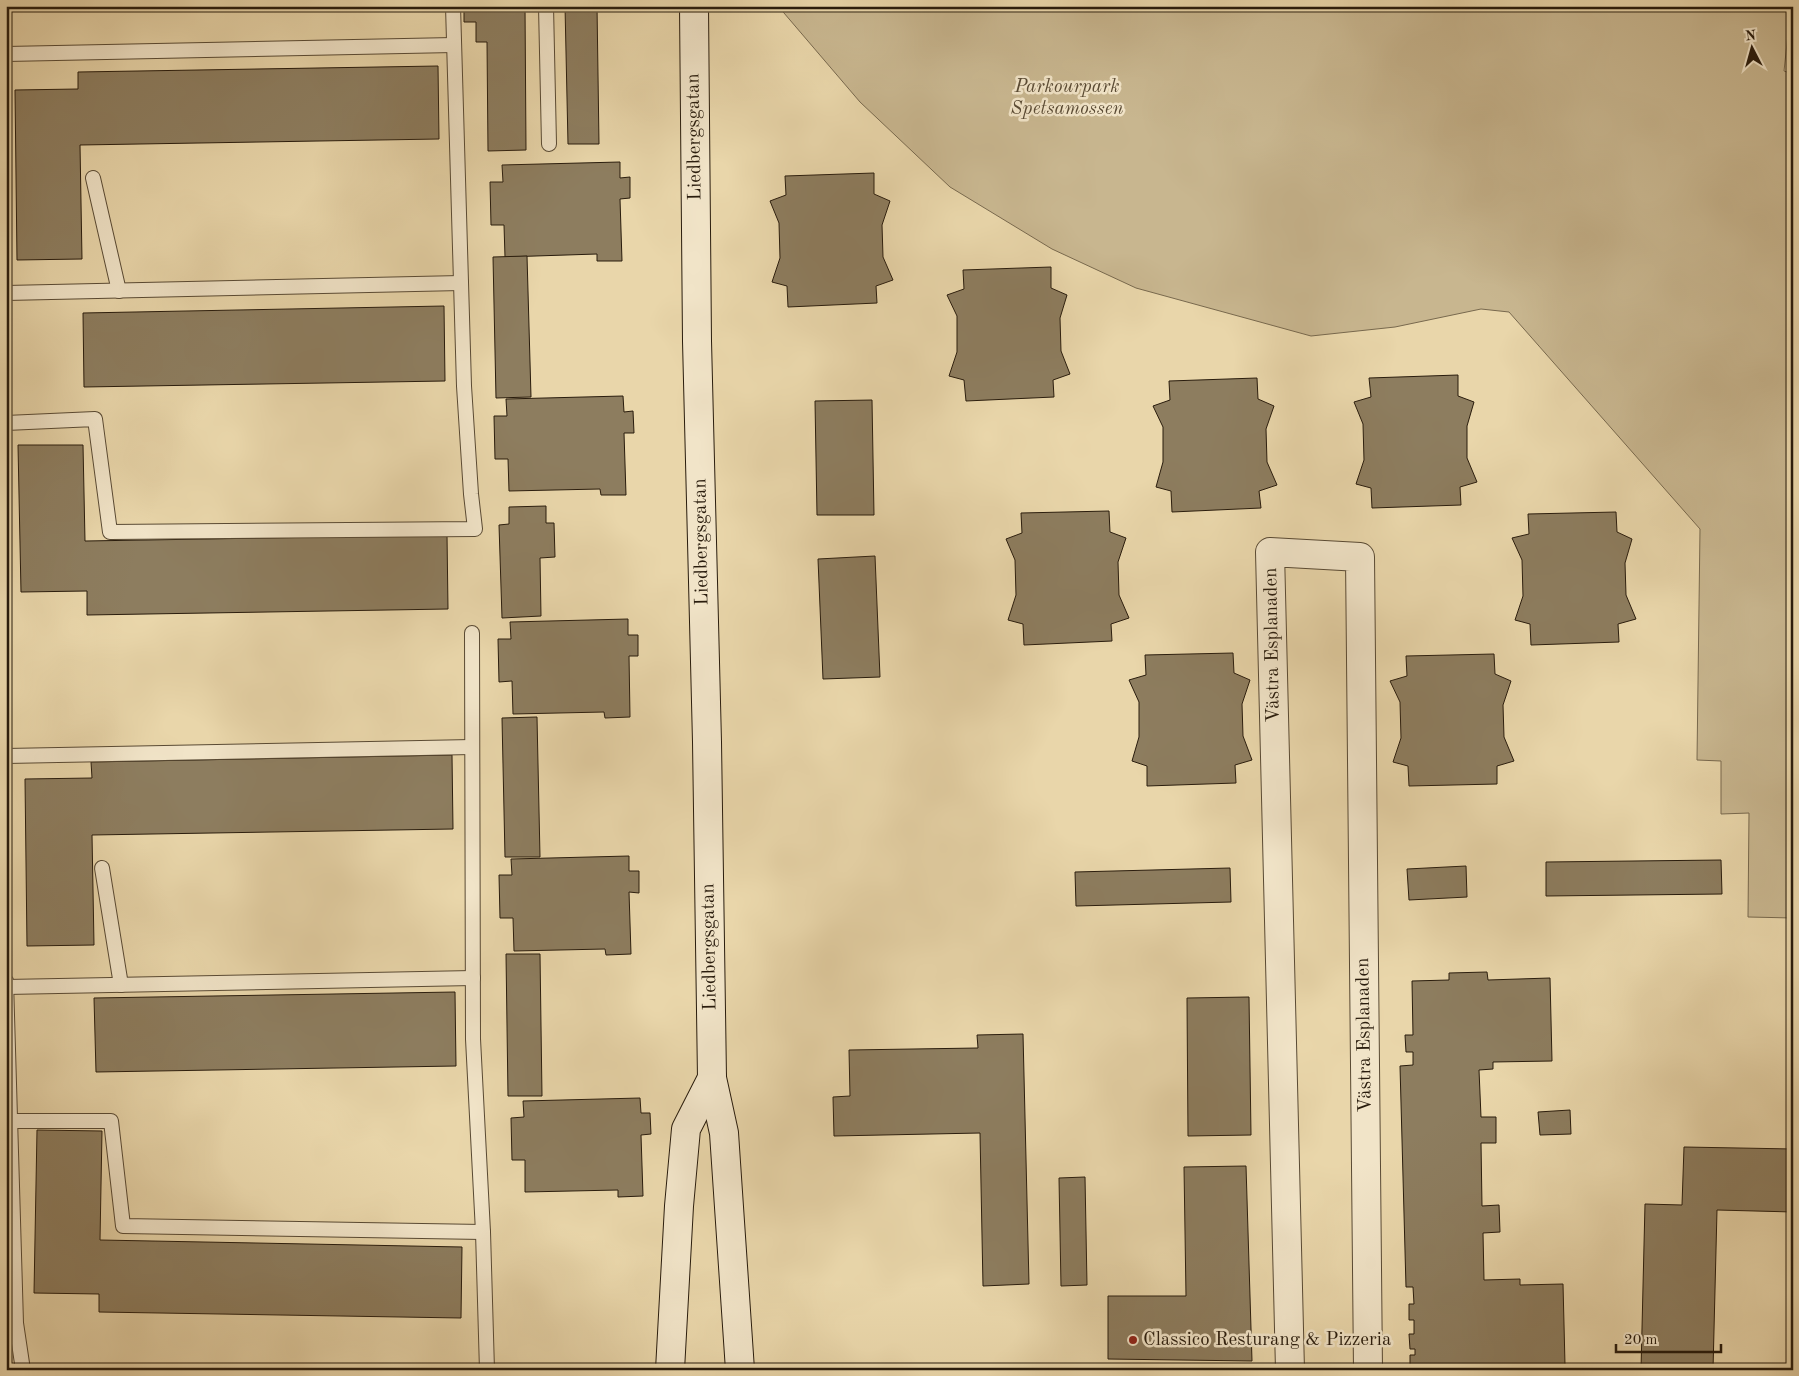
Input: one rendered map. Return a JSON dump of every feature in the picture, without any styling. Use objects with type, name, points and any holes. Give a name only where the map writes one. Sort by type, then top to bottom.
[{"type":"street","name":"Liedbergsgatan","points":[[694,6],[697,340],[707,752],[712,1078],[724,1133],[740,1370]]},
{"type":"street","name":"Västra Esplanaden","points":[[1290,1370],[1270,552],[1360,557],[1368,1370]]},
{"type":"street","name":"Liedbergsgatan","points":[[670,1370],[679,1206],[686,1130],[712,1078]]},
{"type":"lane","points":[[6,423],[95,418],[110,532],[475,529],[464,386],[453,6]]},
{"type":"lane","points":[[546,6],[549,144]]},
{"type":"lane","points":[[6,54],[454,45]]},
{"type":"lane","points":[[93,178],[120,291]]},
{"type":"lane","points":[[6,293],[461,283]]},
{"type":"lane","points":[[472,633],[473,1039],[484,1232],[487,1370]]},
{"type":"lane","points":[[6,756],[472,747]]},
{"type":"lane","points":[[102,868],[121,985]]},
{"type":"lane","points":[[6,988],[473,978]]},
{"type":"lane","points":[[6,981],[16,1323],[23,1370]]},
{"type":"lane","points":[[10,1122],[112,1121],[122,1226],[484,1232]]},
{"type":"green space","name":"Parkourpark Spetsamossen","points":[[778,6],[1791,6],[1784,71],[1793,74],[1793,918],[1748,917],[1749,813],[1721,814],[1721,761],[1697,760],[1700,529],[1509,312],[1481,309],[1395,327],[1311,336],[1136,288],[1052,249],[950,187],[860,102]]},
{"type":"building","points":[[464,6],[525,6],[526,150],[488,151],[487,42],[476,42],[476,22],[464,22]]},
{"type":"building","points":[[565,6],[597,6],[599,144],[568,144]]},
{"type":"building","points":[[438,66],[439,139],[80,145],[82,259],[17,260],[15,90],[78,89],[78,72]]},
{"type":"building","points":[[620,162],[620,178],[630,177],[630,198],[620,199],[622,261],[597,261],[597,254],[505,257],[504,225],[491,225],[490,182],[503,182],[502,165]]},
{"type":"building","points":[[874,173],[874,194],[890,201],[882,225],[883,257],[893,280],[876,286],[877,303],[788,307],[787,286],[772,282],[780,258],[779,223],[770,201],[786,195],[785,176]]},
{"type":"building","points":[[527,256],[531,397],[496,398],[493,257]]},
{"type":"building","points":[[1051,267],[1051,288],[1067,295],[1060,318],[1061,351],[1070,374],[1053,380],[1054,397],[966,401],[964,380],[949,376],[957,352],[957,316],[947,295],[964,289],[963,270]]},
{"type":"building","points":[[444,306],[445,381],[84,387],[83,313]]},
{"type":"building","points":[[1458,375],[1458,396],[1474,402],[1467,426],[1467,458],[1477,482],[1460,487],[1461,505],[1372,508],[1371,488],[1356,484],[1364,460],[1363,424],[1354,402],[1371,397],[1369,378]]},
{"type":"building","points":[[1257,378],[1258,399],[1274,406],[1266,429],[1267,462],[1277,485],[1259,491],[1261,508],[1172,512],[1171,491],[1156,487],[1163,462],[1163,427],[1153,406],[1170,400],[1169,381]]},
{"type":"building","points":[[623,396],[624,412],[633,411],[634,433],[624,433],[626,495],[601,495],[600,489],[509,491],[508,459],[495,459],[494,416],[507,416],[506,399]]},
{"type":"building","points":[[872,400],[874,515],[817,515],[815,401]]},
{"type":"building","points":[[18,445],[83,445],[85,541],[447,535],[448,609],[87,615],[87,591],[21,592]]},
{"type":"building","points":[[546,506],[546,523],[554,523],[555,557],[540,558],[541,616],[502,618],[499,525],[509,524],[509,507]]},
{"type":"building","points":[[1109,511],[1110,532],[1126,538],[1118,562],[1119,595],[1129,618],[1111,624],[1112,641],[1024,645],[1023,624],[1008,620],[1016,595],[1015,560],[1006,539],[1022,533],[1021,513]]},
{"type":"building","points":[[1616,512],[1617,532],[1632,539],[1625,563],[1626,595],[1636,619],[1618,624],[1619,642],[1531,645],[1530,624],[1515,620],[1523,596],[1522,560],[1512,538],[1529,534],[1528,514]]},
{"type":"building","points":[[875,556],[880,677],[823,679],[818,559]]},
{"type":"building","points":[[628,619],[628,635],[638,635],[638,656],[629,656],[630,717],[605,718],[604,712],[513,714],[512,681],[499,682],[498,639],[511,639],[510,622]]},
{"type":"building","points":[[1233,653],[1234,673],[1250,680],[1242,704],[1243,736],[1252,760],[1235,765],[1236,783],[1147,786],[1147,766],[1132,761],[1139,737],[1139,702],[1129,680],[1146,675],[1145,655]]},
{"type":"building","points":[[1494,654],[1495,674],[1511,681],[1503,705],[1504,737],[1514,761],[1497,766],[1497,784],[1409,786],[1408,766],[1393,762],[1401,738],[1400,702],[1390,681],[1407,676],[1406,656]]},
{"type":"building","points":[[537,717],[540,857],[505,857],[502,718]]},
{"type":"building","points":[[452,755],[453,829],[92,835],[94,945],[27,946],[25,779],[92,778],[91,762]]},
{"type":"building","points":[[629,856],[629,871],[639,871],[639,893],[629,892],[631,954],[606,955],[605,949],[514,951],[513,918],[500,918],[499,875],[512,875],[511,859]]},
{"type":"building","points":[[1721,860],[1722,894],[1546,896],[1546,862]]},
{"type":"building","points":[[1466,866],[1467,897],[1409,900],[1407,869]]},
{"type":"building","points":[[1230,868],[1231,902],[1076,906],[1075,872]]},
{"type":"building","points":[[506,954],[540,954],[542,1096],[508,1096]]},
{"type":"building","points":[[1487,972],[1488,980],[1550,978],[1552,1061],[1493,1062],[1493,1069],[1479,1070],[1481,1117],[1496,1117],[1496,1143],[1481,1143],[1482,1206],[1499,1205],[1500,1232],[1483,1233],[1484,1280],[1520,1279],[1520,1285],[1563,1284],[1565,1365],[1537,1366],[1537,1370],[1523,1370],[1523,1366],[1468,1367],[1468,1370],[1439,1370],[1439,1368],[1431,1368],[1431,1370],[1410,1370],[1410,1355],[1415,1355],[1415,1349],[1410,1349],[1409,1334],[1414,1334],[1414,1320],[1409,1320],[1409,1304],[1414,1304],[1413,1287],[1406,1287],[1400,1066],[1413,1065],[1413,1052],[1406,1052],[1405,1035],[1413,1035],[1412,981],[1449,980],[1449,973]]},
{"type":"building","points":[[455,992],[456,1066],[96,1072],[94,998]]},
{"type":"building","points":[[1249,997],[1251,1135],[1188,1136],[1187,998]]},
{"type":"building","points":[[1023,1034],[1029,1284],[983,1286],[980,1133],[834,1136],[833,1097],[850,1096],[849,1050],[978,1048],[977,1035]]},
{"type":"building","points":[[640,1098],[641,1113],[650,1113],[651,1134],[641,1135],[643,1196],[618,1197],[618,1190],[525,1192],[525,1160],[512,1160],[511,1118],[524,1117],[523,1101]]},
{"type":"building","points":[[1570,1110],[1571,1134],[1540,1135],[1538,1112]]},
{"type":"building","points":[[37,1130],[102,1131],[100,1240],[462,1247],[461,1318],[99,1312],[99,1294],[34,1293]]},
{"type":"building","points":[[1684,1147],[1793,1149],[1793,1212],[1717,1210],[1713,1370],[1641,1370],[1645,1204],[1682,1205]]},
{"type":"building","points":[[1246,1166],[1252,1361],[1108,1359],[1108,1296],[1186,1296],[1184,1167]]},
{"type":"building","points":[[1085,1177],[1087,1285],[1061,1286],[1059,1178]]},
{"type":"place","name":"Classico Resturang & Pizzeria","points":[[1133,1340]]}]
